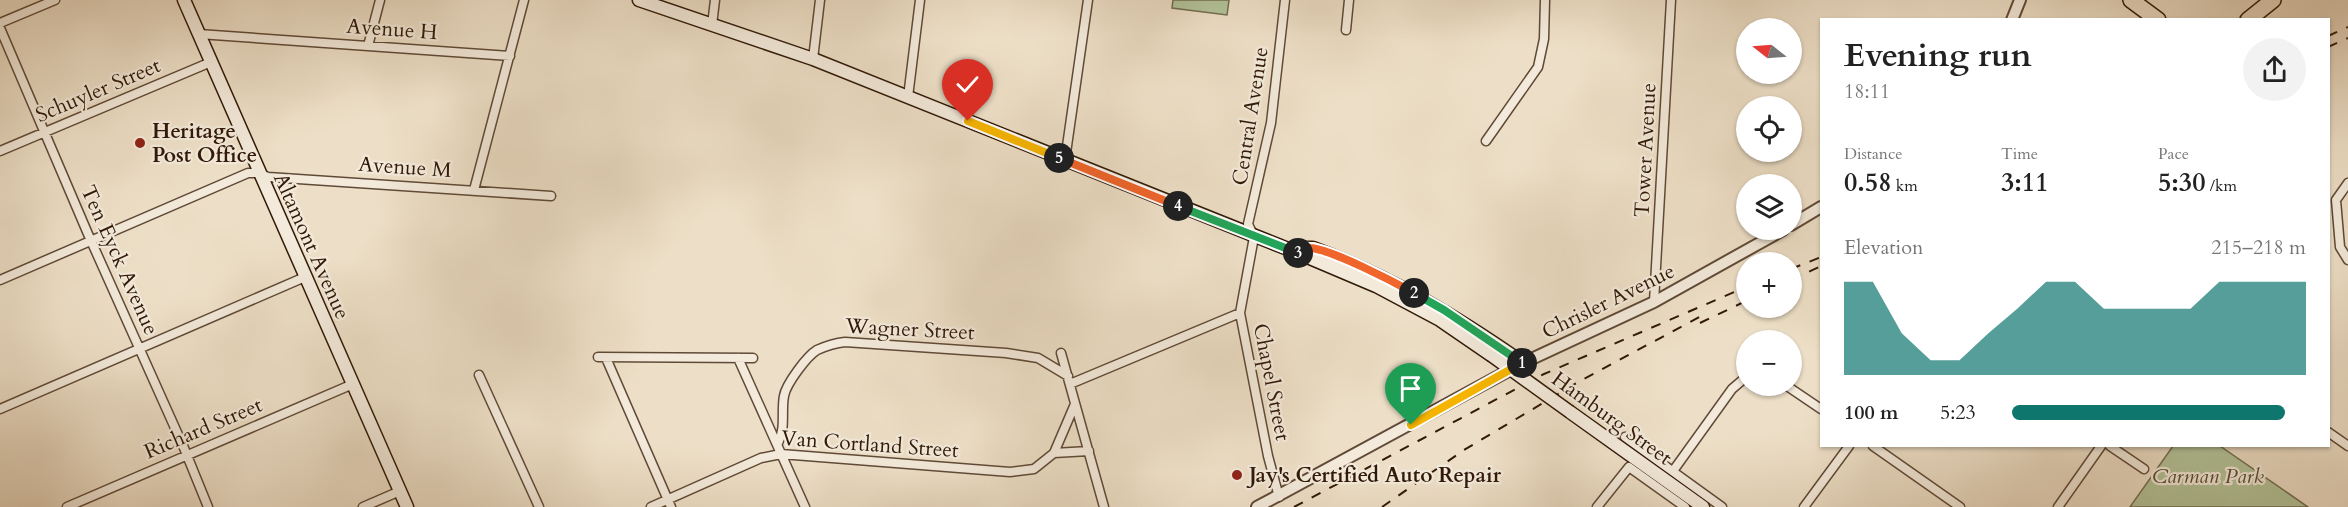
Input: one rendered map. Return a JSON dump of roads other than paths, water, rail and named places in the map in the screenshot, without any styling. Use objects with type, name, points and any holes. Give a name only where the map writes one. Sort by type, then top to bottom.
[{"type":"highway","points":[[2131,0],[2155,18]]},
{"type":"highway","points":[[2250,18],[2273,0]]},
{"type":"main road","name":"Altamont Avenue","points":[[184,0],[258,173],[407,507]]},
{"type":"main road","name":"Hamburg Street","points":[[639,0],[813,59],[1376,286],[1440,320],[1703,507]]},
{"type":"main road","points":[[1298,253],[1304,248],[1313,248],[1385,278],[1444,310],[1523,363]]},
{"type":"street","points":[[0,23],[55,0]]},
{"type":"street","points":[[368,46],[380,0]]},
{"type":"street","points":[[474,190],[524,0]]},
{"type":"street","points":[[712,25],[715,0]]},
{"type":"street","points":[[813,59],[820,0]]},
{"type":"street","points":[[908,97],[920,0]]},
{"type":"street","points":[[1065,160],[1088,0]]},
{"type":"street","name":"Central Avenue","points":[[1254,237],[1248,224],[1271,123],[1285,0]]},
{"type":"street","points":[[1346,30],[1349,0]]},
{"type":"street","points":[[1486,141],[1538,67],[1544,39],[1545,0]]},
{"type":"street","name":"Tower Avenue","points":[[1654,302],[1671,0]]},
{"type":"street","points":[[2013,18],[2019,0]]},
{"type":"street","name":"Ten Eyck Avenue","points":[[0,28],[91,241],[187,454],[208,507]]},
{"type":"street","name":"Avenue H","points":[[199,34],[510,56]]},
{"type":"street","name":"Schuyler Street","points":[[0,151],[211,62]]},
{"type":"street","points":[[0,280],[248,173],[258,173]]},
{"type":"street","name":"Avenue M","points":[[258,173],[268,177],[551,196]]},
{"type":"street","points":[[2348,183],[2332,199],[2340,247],[2348,260]]},
{"type":"street","points":[[1802,218],[1820,208]]},
{"type":"street","name":"Chapel Street","points":[[1254,237],[1240,314],[1268,456],[1279,497]]},
{"type":"street","name":"Chrisler Avenue","points":[[1257,507],[1523,363],[1654,302],[1766,240]]},
{"type":"street","points":[[0,409],[305,277]]},
{"type":"street","points":[[1069,380],[1240,314]]},
{"type":"street","name":"Wagner Street","points":[[778,443],[782,436],[784,394],[789,382],[814,352],[832,344],[845,342],[1006,352],[1038,358],[1069,380]]},
{"type":"street","points":[[1061,353],[1104,507]]},
{"type":"street","points":[[669,503],[602,358],[753,358]]},
{"type":"street","points":[[738,358],[805,507]]},
{"type":"street","points":[[479,375],[539,507]]},
{"type":"street","name":"Richard Street","points":[[67,507],[353,384]]},
{"type":"street","points":[[1673,471],[1736,386]]},
{"type":"street","points":[[1802,396],[1820,408]]},
{"type":"street","points":[[1075,404],[1054,453],[1089,451]]},
{"type":"street","points":[[2330,433],[2348,446]]},
{"type":"street","points":[[1625,437],[1722,507]]},
{"type":"street","points":[[1804,507],[1847,447]]},
{"type":"street","points":[[1874,447],[1960,507]]},
{"type":"street","points":[[2058,507],[2100,447]]},
{"type":"street","points":[[2111,447],[2144,469]]},
{"type":"street","name":"Van Cortland Street","points":[[651,507],[669,503],[761,458],[782,454],[1010,472],[1034,469],[1054,453]]},
{"type":"street","points":[[1597,507],[1629,467],[1685,507]]},
{"type":"street","points":[[363,507],[400,491]]},
{"type":"railway","points":[[2330,35],[2348,27]]},
{"type":"railway","points":[[2330,46],[2348,38]]},
{"type":"railway","points":[[1802,265],[1820,257]]},
{"type":"railway","points":[[1802,275],[1820,266]]},
{"type":"railway","points":[[1294,507],[1544,374],[1736,291]]},
{"type":"railway","points":[[1700,323],[1736,306]]},
{"type":"railway","points":[[1382,507],[1464,450],[1580,381],[1705,314]]},
{"type":"place","name":"Heritage Post Office","points":[[140,143]]},
{"type":"place","name":"Jay's Certified Auto Repair","points":[[1237,475]]},
{"type":"park label","name":"Carman Park","points":[[2208,476]]}]
